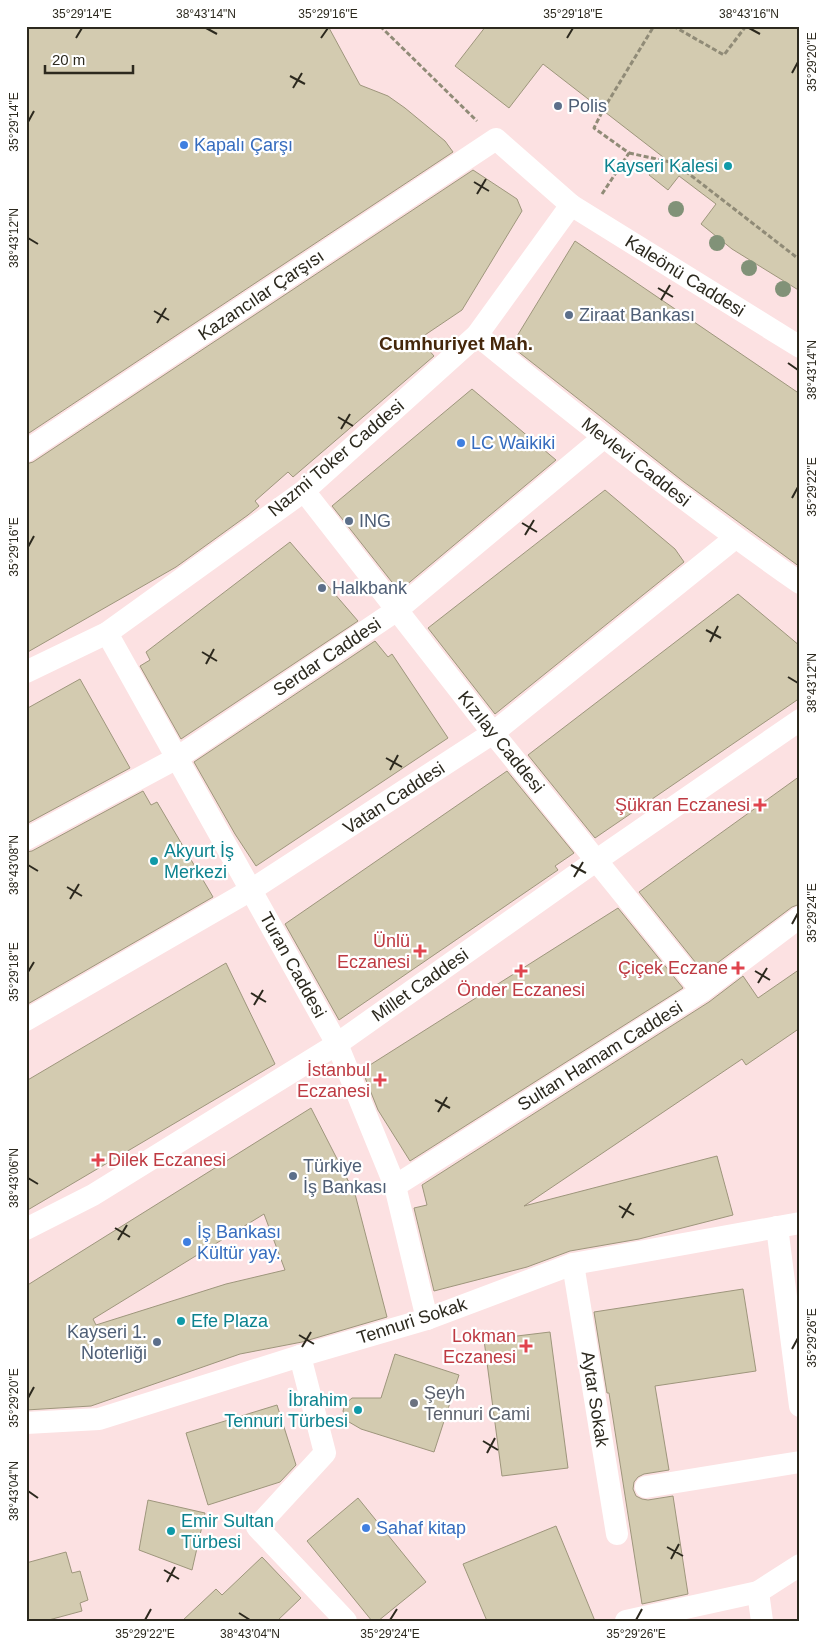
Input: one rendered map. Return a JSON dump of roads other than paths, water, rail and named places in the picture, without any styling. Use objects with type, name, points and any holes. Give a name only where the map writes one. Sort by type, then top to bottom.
[{"type":"street","name":"Kaleönü Caddesi","points":[[496,139],[580,210],[800,347]]},
{"type":"street","name":"Kazancılar Çarşısı","points":[[26,451],[496,139]]},
{"type":"street","name":"Nazmi Toker Caddesi","points":[[26,672],[107,633],[304,491],[477,335],[580,210]]},
{"type":"street","name":"Mevlevi Caddesi","points":[[477,335],[603,438],[735,538],[800,583]]},
{"type":"street","name":"Serdar Caddesi","points":[[26,839],[177,758],[397,610],[603,438]]},
{"type":"street","name":"Kızılay Caddesi","points":[[304,491],[493,733],[702,992]]},
{"type":"street","name":"Vatan Caddesi","points":[[26,1020],[251,890],[493,733],[735,538]]},
{"type":"street","name":"Turan Caddesi","points":[[107,633],[337,1044],[395,1186],[427,1320]]},
{"type":"street","name":"Millet Caddesi","points":[[26,1229],[94,1195],[337,1044],[597,860],[800,720]]},
{"type":"street","name":"Sultan Hamam Caddesi","points":[[395,1186],[702,992],[800,917]]},
{"type":"street","name":"Tennuri Sokak","points":[[26,1423],[98,1419],[300,1356],[427,1320],[573,1264],[800,1223]]},
{"type":"street","points":[[777,1227],[800,1406]]},
{"type":"street","name":"Aytar Sokak","points":[[573,1264],[617,1534]]},
{"type":"street","points":[[300,1356],[326,1453],[257,1527],[346,1621]]},
{"type":"street","points":[[646,1487],[800,1462]]},
{"type":"street","points":[[627,1620],[758,1592],[800,1565]]},
{"type":"street","points":[[758,1592],[762,1621]]},
{"type":"place","name":"Polis","points":[[558,106]]},
{"type":"place","name":"Kapalı Çarşı","points":[[184,145]]},
{"type":"place","name":"Kayseri Kalesi","points":[[728,166]]},
{"type":"place","name":"Ziraat Bankası","points":[[569,315]]},
{"type":"place","name":"LC Waikiki","points":[[461,443]]},
{"type":"place","name":"ING","points":[[349,521]]},
{"type":"place","name":"Halkbank","points":[[322,588]]},
{"type":"place","name":"Şükran Eczanesi","points":[[760,805]]},
{"type":"place","name":"Akyurt İş Merkezi","points":[[154,861]]},
{"type":"place","name":"Ünlü Eczanesi","points":[[420,951]]},
{"type":"place","name":"Çiçek Eczane","points":[[738,968]]},
{"type":"place","name":"Önder Eczanesi","points":[[521,971]]},
{"type":"place","name":"İstanbul Eczanesi","points":[[380,1080]]},
{"type":"place","name":"Dilek Eczanesi","points":[[98,1160]]},
{"type":"place","name":"Türkiye İş Bankası","points":[[293,1176]]},
{"type":"place","name":"İş Bankası Kültür yay.","points":[[187,1242]]},
{"type":"place","name":"Efe Plaza","points":[[181,1321]]},
{"type":"place","name":"Kayseri 1. Noterliği","points":[[157,1342]]},
{"type":"place","name":"Lokman Eczanesi","points":[[526,1346]]},
{"type":"place","name":"Şeyh Tennuri Cami","points":[[414,1403]]},
{"type":"place","name":"İbrahim Tennuri Türbesi","points":[[358,1410]]},
{"type":"place","name":"Sahaf kitap","points":[[366,1528]]},
{"type":"place","name":"Emir Sultan Türbesi","points":[[171,1531]]},
{"type":"district","name":"Cumhuriyet Mah.","points":[[456,343]]}]
